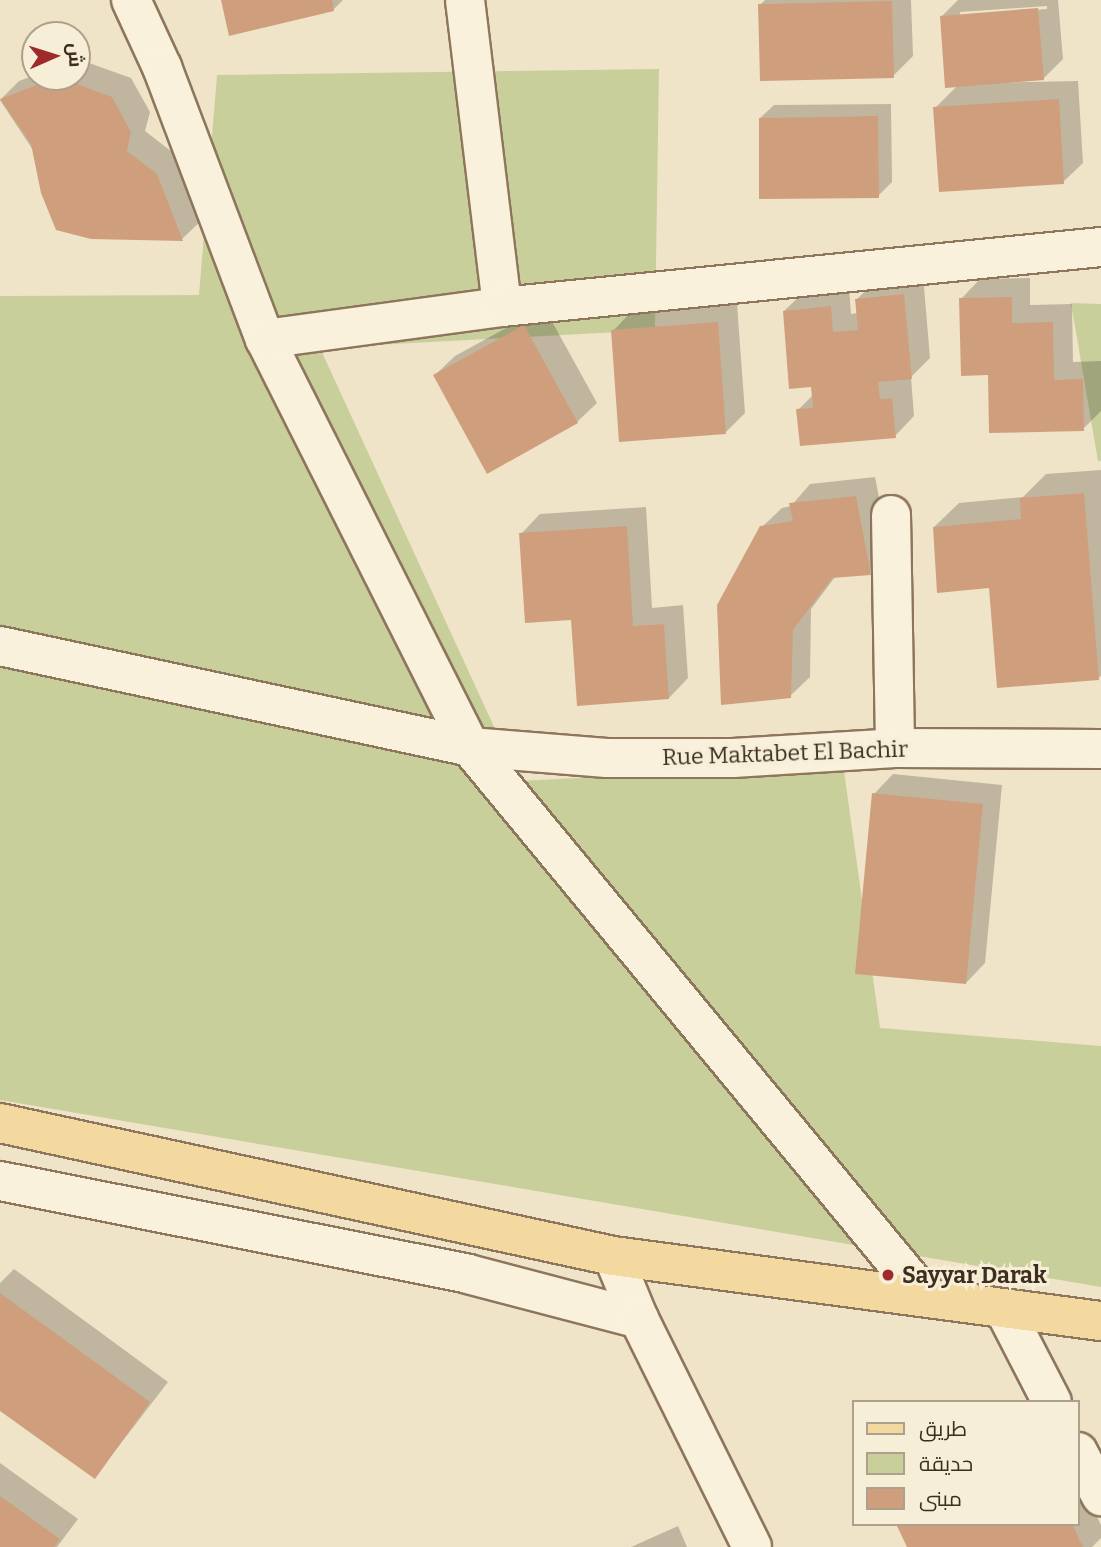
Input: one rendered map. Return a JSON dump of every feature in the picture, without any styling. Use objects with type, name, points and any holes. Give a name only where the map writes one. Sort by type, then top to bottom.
[{"type":"main road","points":[[0,1123],[613,1256],[924,1296],[1005,1311],[1101,1321]]},
{"type":"street","points":[[131,0],[162,67],[265,339],[470,747],[924,1296]]},
{"type":"street","points":[[465,0],[502,307]]},
{"type":"street","points":[[265,339],[502,307],[1101,247]]},
{"type":"street","points":[[891,514],[895,748]]},
{"type":"street","name":"Rue Maktabet El Bachir","points":[[0,646],[470,747],[607,758],[733,758],[895,748],[1101,749]]},
{"type":"street","points":[[0,1181],[468,1274],[639,1319]]},
{"type":"street","points":[[613,1256],[639,1319],[752,1547]]},
{"type":"street","points":[[1005,1311],[1051,1400]]},
{"type":"street","points":[[1080,1456],[1101,1496]]},
{"type":"green space","points":[[659,69],[655,330],[320,348],[519,781],[843,764],[880,1028],[1101,1046],[1101,1287],[0,1100],[0,296],[199,295],[217,75]]},
{"type":"green space","points":[[1071,303],[1101,304],[1101,461],[1098,461]]},
{"type":"building","points":[[221,0],[332,0],[334,11],[229,36]]},
{"type":"building","points":[[892,1],[894,78],[760,81],[758,4]]},
{"type":"building","points":[[1038,8],[1044,80],[945,88],[940,16]]},
{"type":"building","points":[[91,89],[112,97],[131,132],[127,151],[157,174],[183,241],[91,239],[56,230],[41,193],[31,144],[0,99],[21,91]]},
{"type":"building","points":[[1059,99],[1064,184],[939,192],[933,107]]},
{"type":"building","points":[[878,116],[879,198],[759,199],[759,118]]},
{"type":"building","points":[[904,294],[912,379],[878,382],[880,399],[892,398],[896,438],[800,446],[796,409],[813,408],[811,387],[789,389],[783,311],[831,306],[833,332],[858,330],[855,299]]},
{"type":"building","points":[[1012,297],[1012,323],[1053,322],[1054,380],[1083,379],[1084,431],[989,433],[988,375],[961,376],[959,298]]},
{"type":"building","points":[[718,322],[726,434],[619,442],[611,330]]},
{"type":"building","points":[[524,325],[578,423],[487,474],[433,375]]},
{"type":"building","points":[[1084,493],[1099,680],[997,688],[989,588],[937,593],[933,527],[1021,519],[1020,498]]},
{"type":"building","points":[[856,496],[871,575],[832,578],[793,630],[791,698],[721,705],[717,605],[760,526],[793,521],[789,503]]},
{"type":"building","points":[[627,526],[633,626],[664,624],[669,699],[577,706],[571,620],[525,623],[519,533]]},
{"type":"building","points":[[872,793],[983,804],[966,984],[855,974]]},
{"type":"building","points":[[0,1293],[150,1402],[95,1479],[0,1411]]},
{"type":"building","points":[[0,1496],[60,1539],[54,1547],[0,1547]]},
{"type":"building","points":[[897,1526],[1073,1526],[1083,1547],[907,1547]]},
{"type":"place","name":"Sayyar Darak","points":[[888,1275]]}]
